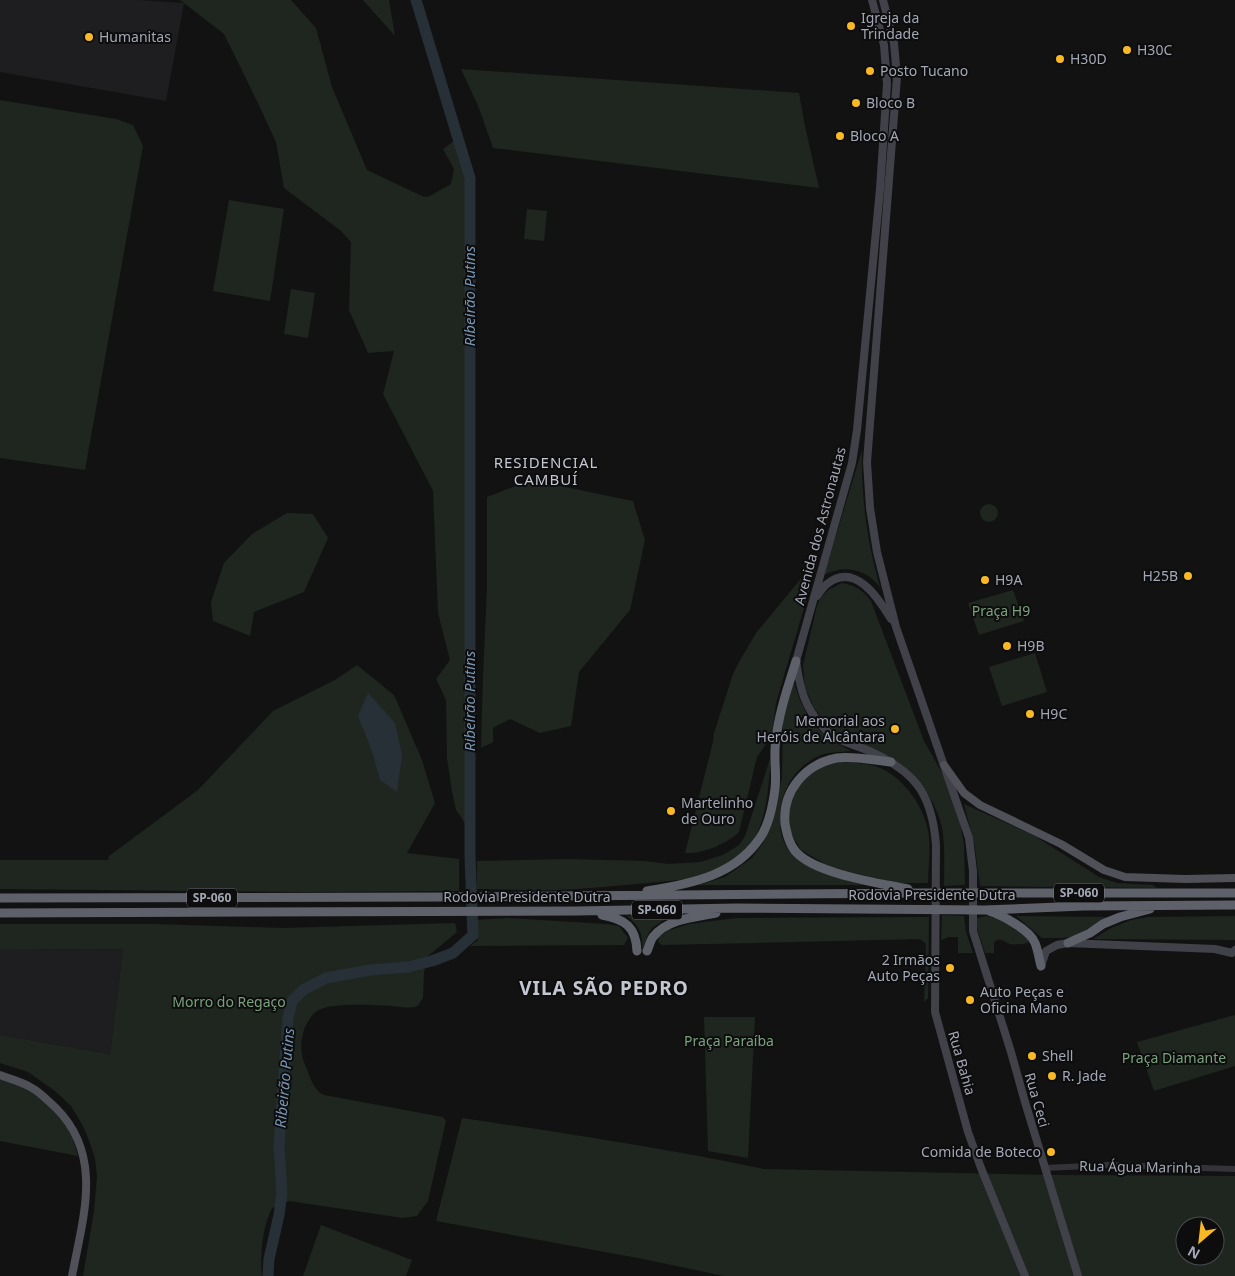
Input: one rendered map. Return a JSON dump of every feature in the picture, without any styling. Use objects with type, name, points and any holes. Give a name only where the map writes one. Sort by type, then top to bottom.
[{"type":"highway","points":[[620,896],[676,886],[711,876],[725,870],[744,857],[754,846],[763,832],[770,814],[775,787],[775,741],[781,709],[796,662]]},
{"type":"highway","points":[[891,762],[839,758],[817,765],[805,772],[788,798],[785,811],[787,833],[796,852],[822,867],[837,873],[923,892]]},
{"type":"highway","name":"Rodovia Presidente Dutra","points":[[0,898],[500,897],[923,892],[1235,893]]},
{"type":"highway","name":"Rodovia Presidente Dutra","points":[[0,912],[577,911],[736,908],[984,910],[1084,906],[1235,905]]},
{"type":"highway","points":[[1068,943],[1120,917],[1160,906]]},
{"type":"highway","points":[[577,911],[616,917],[625,922],[633,932],[642,952],[661,929],[690,918],[736,908]]},
{"type":"highway","points":[[984,910],[1019,925],[1035,941],[1041,966]]},
{"type":"main road","name":"Avenida dos Astronautas","points":[[872,0],[884,45],[887,84],[880,189],[857,430],[852,463],[796,662],[801,690],[810,711],[824,729],[843,742],[891,762],[903,770],[915,782],[924,796],[933,817],[936,845]]},
{"type":"main road","name":"Avenida dos Astronautas","points":[[883,0],[894,43],[898,77],[867,462],[870,508],[877,552],[896,627],[969,838],[973,871]]},
{"type":"main road","points":[[814,600],[826,584],[834,579],[844,577],[855,579],[865,584],[873,592],[896,627]]},
{"type":"main road","points":[[944,765],[964,793],[980,805],[1061,844],[1104,870],[1125,877],[1235,878]]},
{"type":"main road","name":"Rua Bahia","points":[[936,845],[935,1012],[968,1132],[1025,1276]]},
{"type":"main road","name":"Rua Ceci","points":[[973,871],[973,931],[1078,1276]]},
{"type":"main road","points":[[1041,966],[1046,951],[1057,945],[1068,943],[1234,951]]},
{"type":"main road","points":[[0,1075],[32,1087],[66,1118],[83,1155],[87,1186],[72,1276]]},
{"type":"street","name":"Rua Água Marinha","points":[[1045,1168],[1109,1165],[1235,1169]]},
{"type":"shaded area","name":"Humanitas","points":[[0,0],[138,0],[184,3],[166,101],[0,72]]},
{"type":"shaded area","points":[[368,693],[395,723],[402,755],[397,792],[380,780],[372,751],[358,716]]},
{"type":"shaded area","points":[[123,949],[110,1054],[0,1035],[0,950]]},
{"type":"green space","points":[[180,0],[291,0],[316,28],[332,87],[367,170],[424,197],[430,196],[451,184],[454,169],[443,149],[458,138],[470,178],[470,830],[456,810],[447,758],[446,700],[436,679],[450,660],[438,613],[433,491],[383,394],[394,351],[368,353],[349,310],[351,242],[341,231],[284,188],[276,142],[224,34]]},
{"type":"green space","points":[[363,0],[389,0],[395,36]]},
{"type":"green space","points":[[461,69],[799,93],[819,188],[493,148],[479,108]]},
{"type":"green space","points":[[0,100],[116,119],[133,125],[143,146],[85,470],[0,458]]},
{"type":"green space","points":[[229,200],[284,209],[270,301],[213,291]]},
{"type":"green space","points":[[527,209],[547,211],[544,241],[524,239]]},
{"type":"green space","points":[[291,289],[315,293],[308,338],[284,334]]},
{"type":"green space","points":[[862,450],[866,519],[880,587],[868,576],[854,570],[839,570],[824,575]]},
{"type":"green space","points":[[531,480],[633,501],[645,540],[630,610],[579,672],[571,726],[540,733],[510,719],[493,728],[493,742],[481,748],[487,588],[487,497]]},
{"type":"green space","points":[[989,504],[995,507],[998,513],[995,519],[989,522],[983,519],[980,513],[983,507]]},
{"type":"green space","points":[[287,513],[313,514],[328,538],[304,592],[254,612],[250,636],[213,621],[211,602],[224,563],[252,534]]},
{"type":"green space","points":[[819,557],[776,703],[772,735],[757,757],[739,832],[714,847],[698,852],[685,853],[714,733],[733,674],[756,633]]},
{"type":"green space","points":[[842,583],[859,589],[871,601],[924,741],[945,778],[959,818],[964,845],[965,885],[944,886],[942,826],[936,809],[921,785],[910,772],[839,735],[828,726],[814,708],[805,687],[803,665],[817,606],[827,592]]},
{"type":"green space","name":"Praça H9","points":[[1013,590],[1024,621],[979,635],[968,603]]},
{"type":"green space","points":[[1035,653],[1047,692],[1002,706],[989,667]]},
{"type":"green space","points":[[357,665],[394,695],[422,760],[435,803],[407,853],[459,859],[459,891],[310,892],[0,889],[0,860],[108,860],[109,856],[198,790],[273,711],[335,680]]},
{"type":"green space","points":[[794,682],[802,706],[814,724],[839,745],[851,751],[821,755],[811,760],[795,774],[785,791],[782,801],[780,811],[781,833],[789,851],[814,868],[841,878],[869,885],[698,885],[725,877],[752,858],[763,843],[776,809],[782,777],[783,721]]},
{"type":"green space","points":[[771,756],[765,807],[758,832],[752,843],[740,857],[715,871],[682,880],[587,888],[547,890],[477,889],[477,861],[567,859],[645,861],[668,864],[700,862],[723,855],[739,845],[745,836]]},
{"type":"green space","points":[[842,762],[871,765],[880,768],[896,777],[910,792],[921,809],[928,833],[930,847],[928,883],[898,883],[832,868],[801,850],[792,835],[787,820],[789,805],[797,787],[807,774],[821,766]]},
{"type":"green space","points":[[964,804],[1035,836],[1099,877],[1117,883],[1153,885],[1157,888],[980,886],[975,848]]},
{"type":"green space","points":[[942,915],[964,916],[966,932],[973,953],[958,953],[958,937],[949,937],[941,940]]},
{"type":"green space","points":[[627,916],[672,916],[651,929],[643,952],[640,931]]},
{"type":"green space","points":[[986,916],[1014,926],[1028,937],[1028,943],[1012,944],[999,940],[994,942],[994,953],[985,953],[977,928],[977,918]]},
{"type":"green space","points":[[1016,916],[1109,917],[1072,937],[1042,938]]},
{"type":"green space","points":[[1235,916],[1235,940],[1093,939],[1111,928],[1131,920],[1148,917]]},
{"type":"green space","points":[[929,917],[928,998],[924,1002],[926,944],[920,939],[662,945],[658,942],[659,936],[667,931],[689,924],[736,918]]},
{"type":"green space","points":[[508,918],[619,926],[628,938],[624,945],[470,946],[478,940],[475,936],[474,920]]},
{"type":"green space","name":"Morro do Regaço","points":[[455,923],[457,932],[427,957],[424,972],[423,998],[418,1006],[409,1008],[353,1005],[323,1008],[317,1011],[309,1020],[302,1040],[301,1049],[304,1062],[313,1083],[324,1095],[443,1117],[446,1121],[428,1201],[417,1216],[403,1218],[289,1201],[272,1208],[266,1224],[262,1241],[262,1276],[83,1276],[94,1211],[97,1176],[95,1158],[90,1143],[83,1126],[71,1106],[55,1091],[28,1072],[0,1063],[0,1035],[110,1054],[123,949],[0,950],[0,924],[155,924],[282,928]]},
{"type":"green space","name":"Praça Diamante","points":[[1235,1015],[1235,1066],[1154,1091],[1137,1042]]},
{"type":"green space","name":"Praça Paraíba","points":[[704,1017],[755,1017],[748,1158],[708,1151]]},
{"type":"green space","points":[[0,1077],[30,1090],[46,1102],[63,1120],[72,1136],[78,1156],[0,1141]]},
{"type":"green space","points":[[462,1118],[576,1135],[764,1169],[1056,1175],[1235,1176],[1235,1276],[724,1276],[643,1259],[436,1221]]},
{"type":"green space","points":[[321,1225],[412,1260],[406,1276],[303,1276]]},
{"type":"waterway","name":"Ribeirão Putins","points":[[268,1276],[269,1259],[282,1193],[279,1145],[288,1018],[292,1001],[303,990],[326,978],[370,970],[408,967],[432,961],[453,953],[473,935],[470,856],[470,178],[416,0]]},
{"type":"place","name":"Igreja da Trindade","points":[[851,26]]},
{"type":"place","name":"Humanitas","points":[[89,37]]},
{"type":"place","name":"H30C","points":[[1127,50]]},
{"type":"place","name":"H30D","points":[[1060,59]]},
{"type":"place","name":"Posto Tucano","points":[[870,71]]},
{"type":"place","name":"Bloco B","points":[[856,103]]},
{"type":"place","name":"Bloco A","points":[[840,136]]},
{"type":"place","name":"H25B","points":[[1188,576]]},
{"type":"place","name":"H9A","points":[[985,580]]},
{"type":"place","name":"H9B","points":[[1007,646]]},
{"type":"place","name":"H9C","points":[[1030,714]]},
{"type":"place","name":"Memorial aos Heróis de Alcântara","points":[[895,729]]},
{"type":"place","name":"Martelinho de Ouro","points":[[671,811]]},
{"type":"place","name":"2 Irmãos Auto Peças","points":[[950,968]]},
{"type":"place","name":"Auto Peças e Oficina Mano","points":[[970,1000]]},
{"type":"place","name":"Shell","points":[[1032,1056]]},
{"type":"place","name":"R. Jade","points":[[1052,1076]]},
{"type":"place","name":"Comida de Boteco","points":[[1051,1152]]},
{"type":"district","name":"RESIDENCIAL CAMBUÍ","points":[[546,472]]},
{"type":"district","name":"VILA SÃO PEDRO","points":[[604,988]]}]
